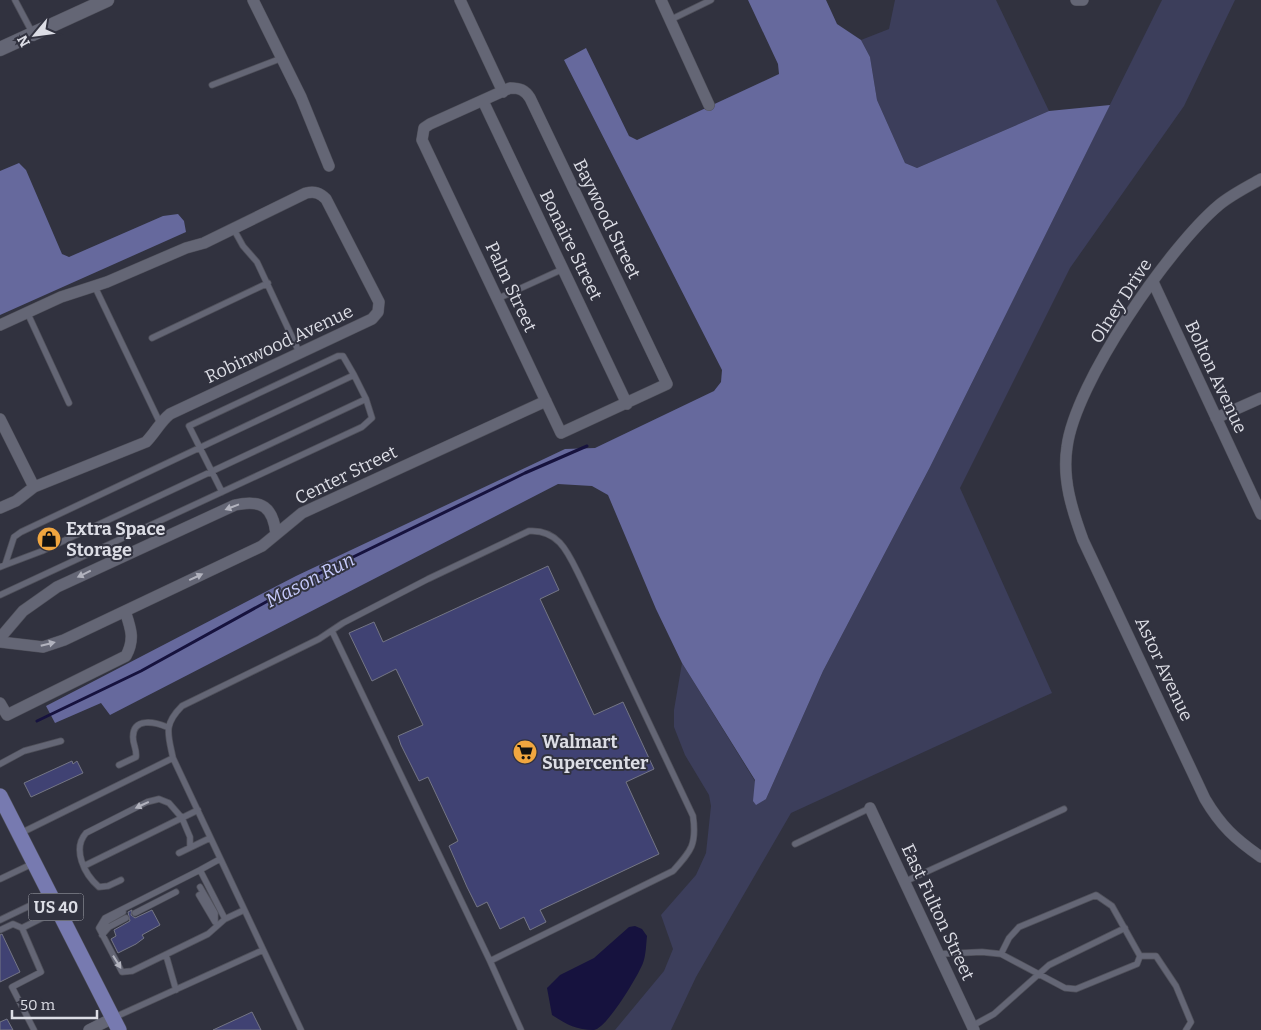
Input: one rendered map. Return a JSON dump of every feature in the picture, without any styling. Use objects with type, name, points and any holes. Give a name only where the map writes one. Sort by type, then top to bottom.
[{"type":"main road","name":"US 40","points":[[0,796],[116,1024]]},
{"type":"street","points":[[0,49],[107,0]]},
{"type":"street","points":[[252,0],[310,115],[329,166]]},
{"type":"street","points":[[460,0],[503,92]]},
{"type":"street","points":[[661,0],[709,105]]},
{"type":"street","points":[[1076,0],[1083,0]]},
{"type":"street","name":"Baywood Street","points":[[503,92],[510,88],[518,88],[526,91],[530,98],[667,384]]},
{"type":"street","name":"Palm Street","points":[[503,92],[430,124],[424,128],[421,134],[422,140],[561,433],[667,384]]},
{"type":"street","name":"Bonaire Street","points":[[483,101],[627,404]]},
{"type":"street","name":"Olney Drive","points":[[1067,478],[1066,447],[1076,413],[1117,337],[1153,282],[1182,243],[1220,204],[1261,179]]},
{"type":"street","name":"Robinwood Avenue","points":[[0,325],[62,296],[107,282],[186,248],[204,243],[306,193],[313,192],[321,194],[326,199],[379,302],[378,312],[372,320],[170,414],[160,422],[156,432],[146,442],[34,487],[16,501],[0,508]]},
{"type":"street","name":"Bolton Avenue","points":[[1153,282],[1261,514]]},
{"type":"street","points":[[1216,418],[1261,398]]},
{"type":"street","name":"Center Street","points":[[0,642],[43,647],[64,640],[262,546],[302,513],[546,401]]},
{"type":"street","points":[[0,420],[34,487]]},
{"type":"street","name":"Astor Avenue","points":[[1067,478],[1070,506],[1083,540],[1205,798],[1218,821],[1233,837],[1261,857]]},
{"type":"street","points":[[0,638],[23,612],[57,587],[235,505],[250,501],[265,506],[274,519],[276,534]]},
{"type":"street","points":[[0,703],[7,715],[126,656],[132,644],[132,632],[125,611]]},
{"type":"street","name":"East Fulton Street","points":[[870,808],[973,1028]]},
{"type":"street","points":[[89,1030],[116,1024]]},
{"type":"lane","points":[[15,0],[33,34]]},
{"type":"lane","points":[[670,20],[711,0]]},
{"type":"lane","points":[[212,85],[282,58]]},
{"type":"lane","points":[[233,228],[243,246],[257,262],[300,354]]},
{"type":"lane","points":[[497,299],[563,269]]},
{"type":"lane","points":[[152,338],[268,284]]},
{"type":"lane","points":[[94,286],[160,422]]},
{"type":"lane","points":[[27,312],[69,403]]},
{"type":"lane","points":[[0,595],[222,492],[367,424],[372,418],[366,399],[343,356],[338,356],[189,426],[222,492]]},
{"type":"lane","points":[[2,566],[14,537],[22,532],[354,375]]},
{"type":"lane","points":[[2,566],[42,552],[366,399]]},
{"type":"lane","points":[[301,1030],[173,758],[167,727],[173,715],[182,706],[332,631],[343,623],[428,579],[529,531],[543,530],[556,539],[567,553],[581,580],[693,816],[695,831],[691,850],[673,871],[490,961]]},
{"type":"lane","points":[[332,631],[490,961],[521,1030]]},
{"type":"lane","points":[[119,765],[136,757],[137,751],[132,738],[135,728],[142,723],[154,722],[167,727]]},
{"type":"lane","points":[[0,764],[24,751],[61,740]]},
{"type":"lane","points":[[19,834],[173,758]]},
{"type":"lane","points":[[121,880],[108,886],[99,887],[93,882],[78,852],[80,840],[86,833],[147,802],[159,799],[170,803],[182,818],[190,838],[190,848]]},
{"type":"lane","points":[[795,844],[870,808]]},
{"type":"lane","points":[[904,882],[1064,809]]},
{"type":"lane","points":[[84,866],[198,810]]},
{"type":"lane","points":[[179,853],[210,838]]},
{"type":"lane","points":[[220,859],[105,918],[99,928],[102,935],[122,972],[132,971],[208,934],[225,919],[244,910]]},
{"type":"lane","points":[[0,879],[34,863]]},
{"type":"lane","points":[[200,870],[225,919]]},
{"type":"lane","points":[[200,887],[215,913],[216,926]]},
{"type":"lane","points":[[134,910],[175,889]]},
{"type":"lane","points":[[199,895],[210,916],[215,920]]},
{"type":"lane","points":[[938,954],[982,952],[1001,954],[1065,988],[1076,989],[1137,964],[1140,956],[1112,906],[1096,895],[1019,927],[1009,938],[1001,954]]},
{"type":"lane","points":[[0,920],[51,896]]},
{"type":"lane","points":[[22,928],[58,910]]},
{"type":"lane","points":[[102,935],[125,915]]},
{"type":"lane","points":[[0,930],[13,924],[22,928],[41,972],[12,987],[34,1030]]},
{"type":"lane","points":[[973,1028],[994,1014],[1057,960],[1125,928]]},
{"type":"lane","points":[[116,1024],[176,990],[263,950]]},
{"type":"lane","points":[[166,955],[176,990]]},
{"type":"lane","points":[[1140,956],[1156,956],[1176,986],[1192,1022],[1186,1030]]},
{"type":"shaded area","points":[[748,0],[826,0],[837,24],[861,40],[870,57],[877,100],[905,163],[917,168],[1049,111],[1110,105],[930,467],[823,671],[766,799],[756,805],[753,801],[755,780],[682,663],[656,609],[608,495],[592,486],[558,484],[110,715],[101,703],[55,723],[46,706],[296,576],[565,449],[595,448],[714,391],[721,382],[722,370],[564,60],[586,48],[629,136],[637,140],[779,74],[778,64]]},
{"type":"shaded area","points":[[895,0],[996,0],[1049,111],[917,168],[905,163],[877,100],[870,57],[861,40],[889,29]]},
{"type":"shaded area","points":[[1162,0],[1235,0],[1184,106],[1070,268],[960,488],[1052,693],[791,813],[696,977],[671,1030],[615,1030],[664,971],[673,949],[661,915],[696,875],[706,853],[711,806],[709,795],[685,755],[674,727],[674,710],[682,663],[766,799],[823,671],[930,467]]},
{"type":"shaded area","points":[[19,163],[26,170],[62,254],[69,257],[163,216],[178,214],[184,221],[186,232],[0,315],[0,171]]},
{"type":"shaded area","points":[[635,926],[642,929],[647,936],[644,960],[629,989],[606,1021],[594,1030],[588,1030],[572,1026],[552,1015],[547,988],[560,975],[594,958],[629,927]]},
{"type":"building","name":"Walmart Supercenter","points":[[548,566],[559,590],[540,599],[594,715],[623,702],[654,769],[626,782],[659,854],[540,910],[546,922],[530,930],[524,917],[500,929],[487,902],[477,907],[449,846],[458,841],[428,777],[419,781],[401,745],[398,736],[423,725],[396,669],[372,681],[349,633],[374,622],[383,642]]},
{"type":"building","points":[[72,761],[73,764],[77,761],[83,773],[31,797],[24,783]]},
{"type":"building","points":[[132,910],[131,915],[135,918],[152,910],[160,925],[142,935],[144,938],[136,944],[118,953],[111,939],[116,936],[114,930],[130,921],[128,912]]},
{"type":"building","points":[[2,934],[20,972],[0,982],[0,935]]},
{"type":"building","points":[[252,1012],[261,1030],[213,1030]]},
{"type":"building","points":[[7,1019],[13,1030],[0,1030],[0,1022]]},
{"type":"waterway","name":"Mason Run","points":[[37,721],[141,671],[304,581],[525,473],[587,446]]},
{"type":"place","name":"Extra Space Storage","points":[[49,539]]},
{"type":"place","name":"Walmart Supercenter","points":[[525,752]]}]
